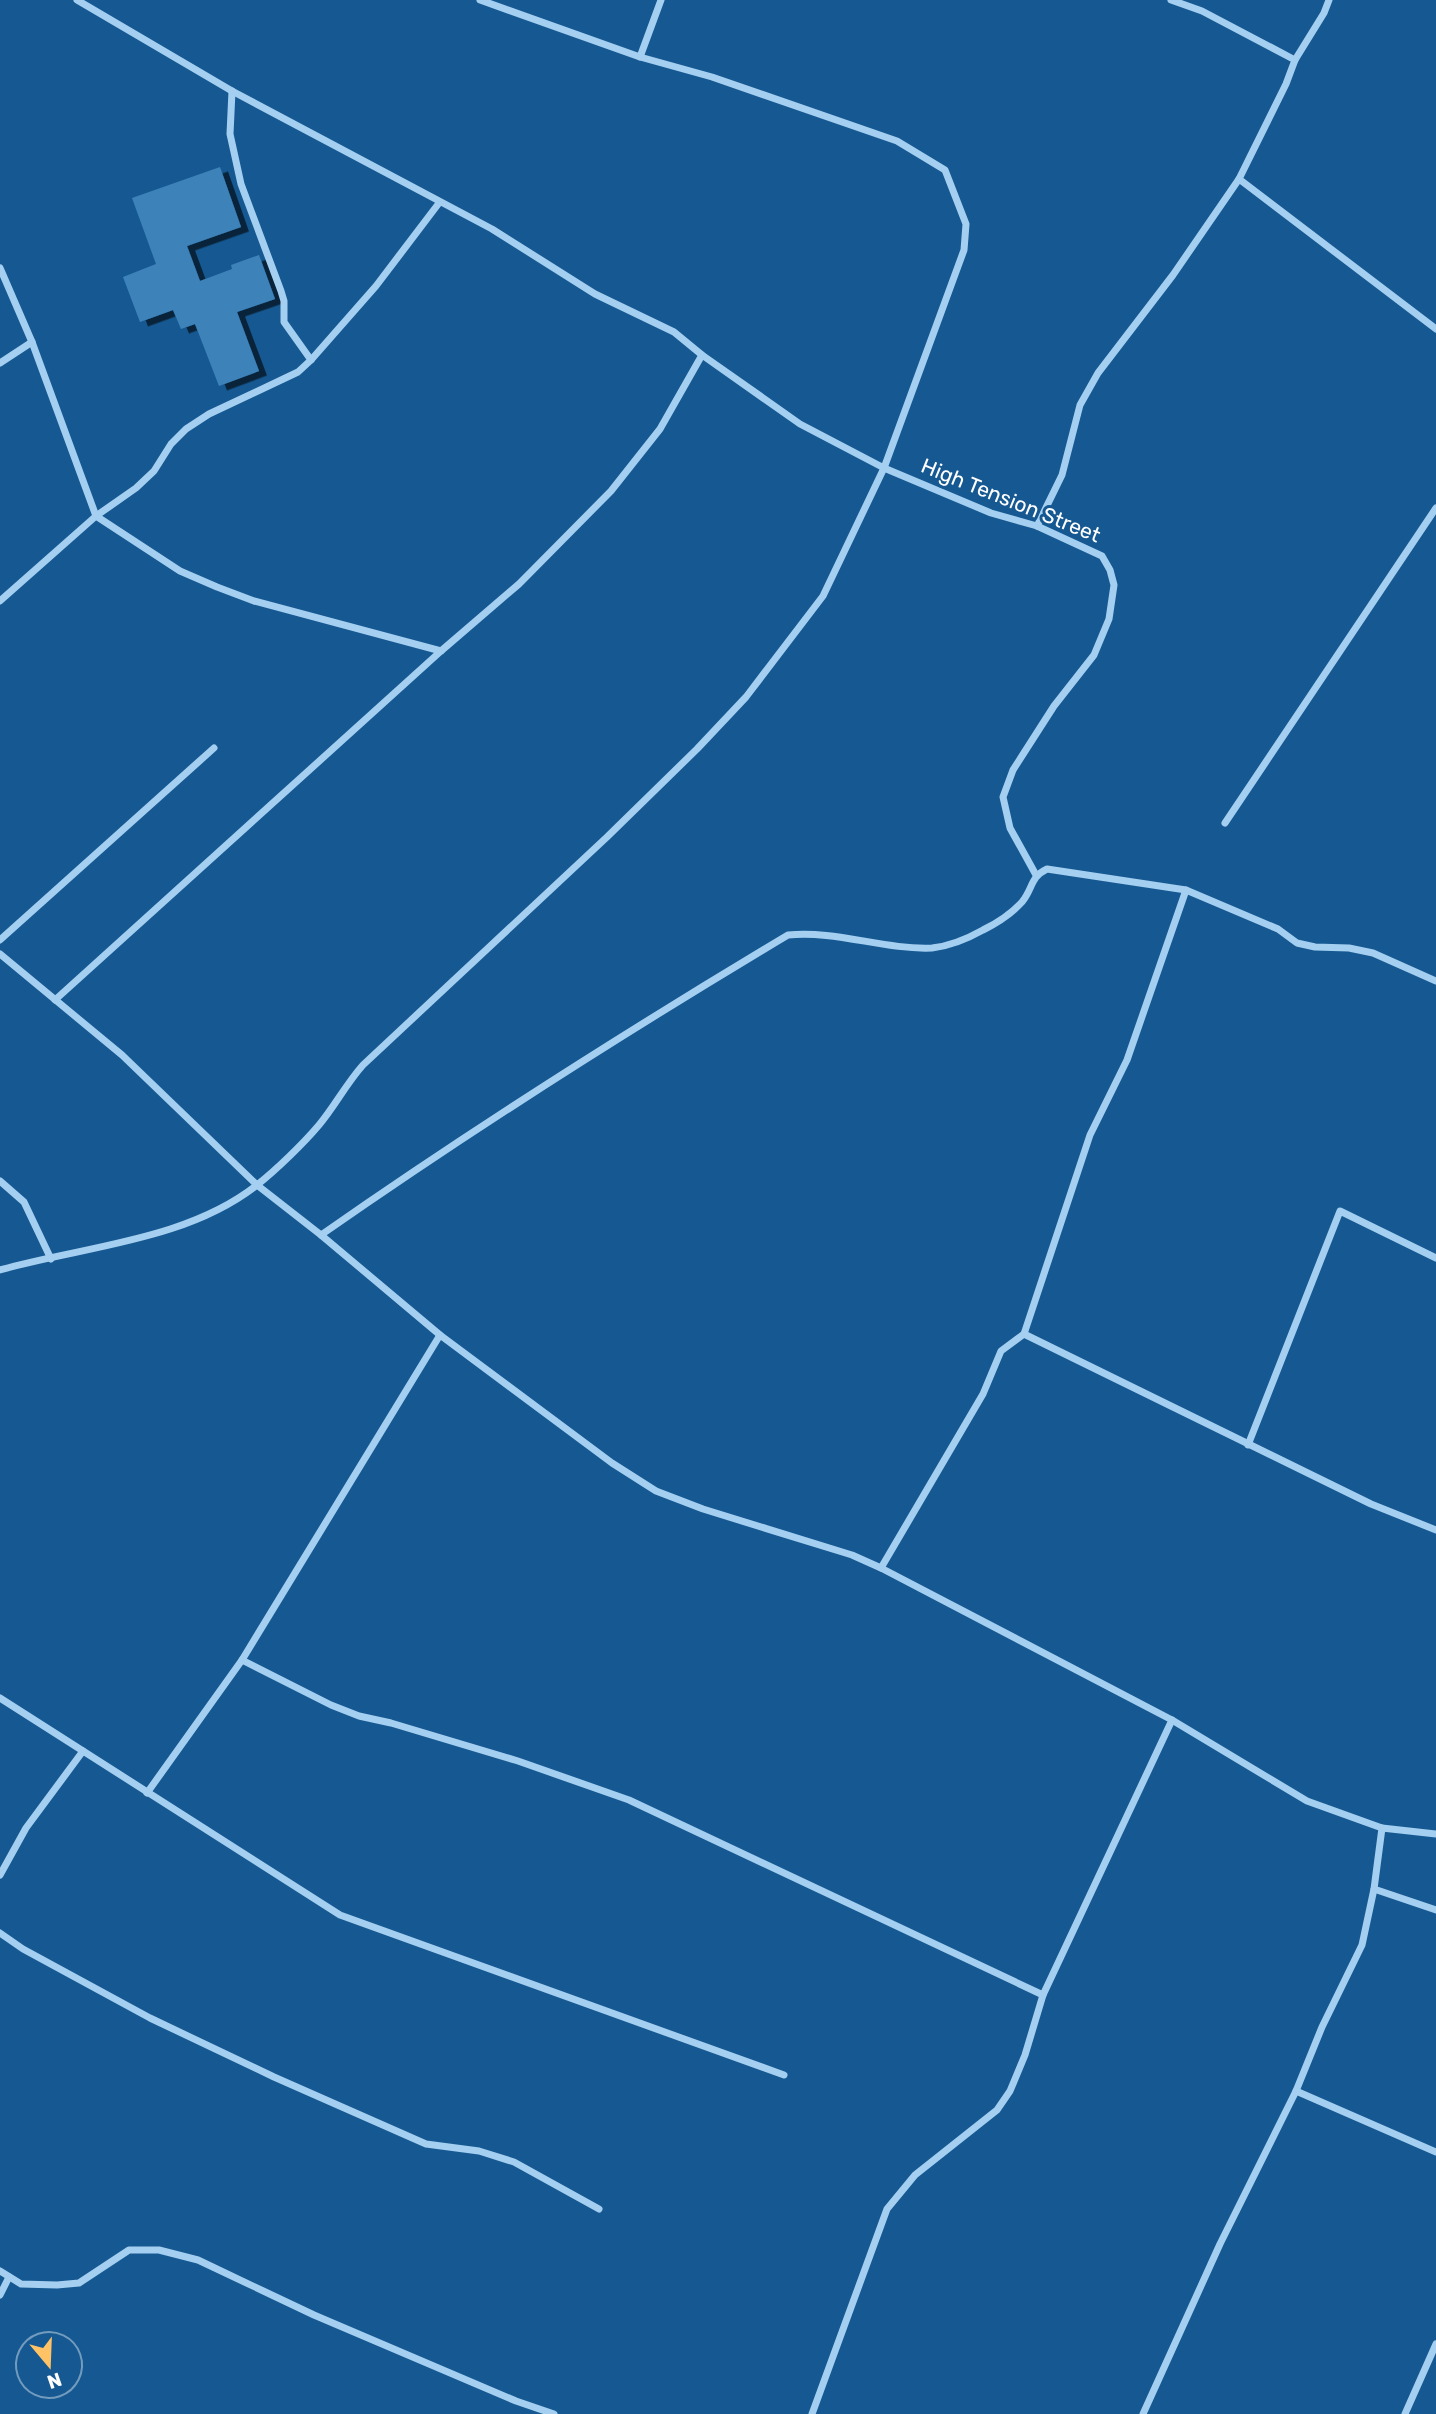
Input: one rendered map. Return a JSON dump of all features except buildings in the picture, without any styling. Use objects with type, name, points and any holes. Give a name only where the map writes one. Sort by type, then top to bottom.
[{"type":"street","name":"High Tension Street","points":[[77,0],[232,91],[492,229],[595,293],[674,332],[800,424],[884,468],[991,513],[1037,526],[1102,556],[1114,585],[1110,619],[1094,655],[1054,706],[1013,770],[1003,797],[1010,828],[1036,875]]},
{"type":"street","points":[[0,1270],[95,1250],[190,1222],[223,1207],[257,1185],[318,1126],[363,1065],[625,819],[746,697],[823,596],[884,468],[964,250],[966,224],[945,170],[897,141],[712,77],[640,57],[480,0]]},
{"type":"street","points":[[640,57],[661,0]]},
{"type":"street","points":[[1171,0],[1202,11],[1295,60]]},
{"type":"street","points":[[1202,11],[1206,0]]},
{"type":"street","points":[[1037,526],[1062,475],[1080,405],[1098,373],[1173,275],[1239,179],[1295,60],[1329,0]]},
{"type":"street","points":[[232,91],[229,134],[241,184],[281,291],[284,322],[311,360]]},
{"type":"street","points":[[1239,179],[1436,329]]},
{"type":"street","points":[[0,601],[96,516],[136,488],[154,471],[171,444],[186,429],[209,414],[298,372],[376,286],[439,203]]},
{"type":"street","points":[[0,268],[32,342],[96,516],[180,571],[217,587],[254,601],[441,651]]},
{"type":"street","points":[[0,363],[32,342]]},
{"type":"street","points":[[55,1000],[441,651],[519,584],[611,491],[660,429],[702,355]]},
{"type":"street","points":[[1225,823],[1436,508]]},
{"type":"street","points":[[0,940],[214,748]]},
{"type":"street","points":[[321,1235],[547,1083],[788,934],[805,933],[932,948],[958,943],[986,929],[1019,905],[1036,875],[1047,869],[1186,890],[1278,929],[1297,943],[1373,953],[1436,981]]},
{"type":"street","points":[[881,1568],[983,1394],[1002,1350],[1024,1334],[1090,1135],[1127,1059],[1186,890]]},
{"type":"street","points":[[1,958],[122,1055],[257,1185],[440,1335],[612,1462],[656,1491],[703,1509],[852,1555],[881,1568],[1172,1720],[1307,1801],[1382,1828],[1436,1834]]},
{"type":"street","points":[[0,1181],[24,1202],[51,1259]]},
{"type":"street","points":[[1248,1444],[1340,1211],[1436,1258]]},
{"type":"street","points":[[1024,1334],[1371,1504],[1436,1530]]},
{"type":"street","points":[[147,1793],[242,1660],[440,1335]]},
{"type":"street","points":[[242,1660],[331,1705],[359,1716],[518,1761],[629,1800],[1043,1995]]},
{"type":"street","points":[[0,1698],[340,1915],[785,2075]]},
{"type":"street","points":[[812,2414],[887,2209],[915,2175],[997,2110],[1010,2091],[1025,2055],[1043,1995],[1172,1720]]},
{"type":"street","points":[[0,1875],[26,1828],[83,1751]]},
{"type":"street","points":[[1143,2414],[1220,2244],[1296,2091],[1322,2027],[1362,1945],[1374,1889],[1382,1828]]},
{"type":"street","points":[[1374,1889],[1436,1910]]},
{"type":"street","points":[[0,1933],[23,1949],[150,2018],[274,2077],[426,2144],[478,2151],[514,2162],[599,2209]]},
{"type":"street","points":[[1296,2091],[1436,2152]]},
{"type":"street","points":[[0,2272],[21,2284],[79,2283],[129,2250],[159,2250],[198,2260],[314,2315],[516,2401],[554,2414]]},
{"type":"street","points":[[0,2295],[9,2277]]},
{"type":"street","points":[[1405,2414],[1436,2344]]}]
